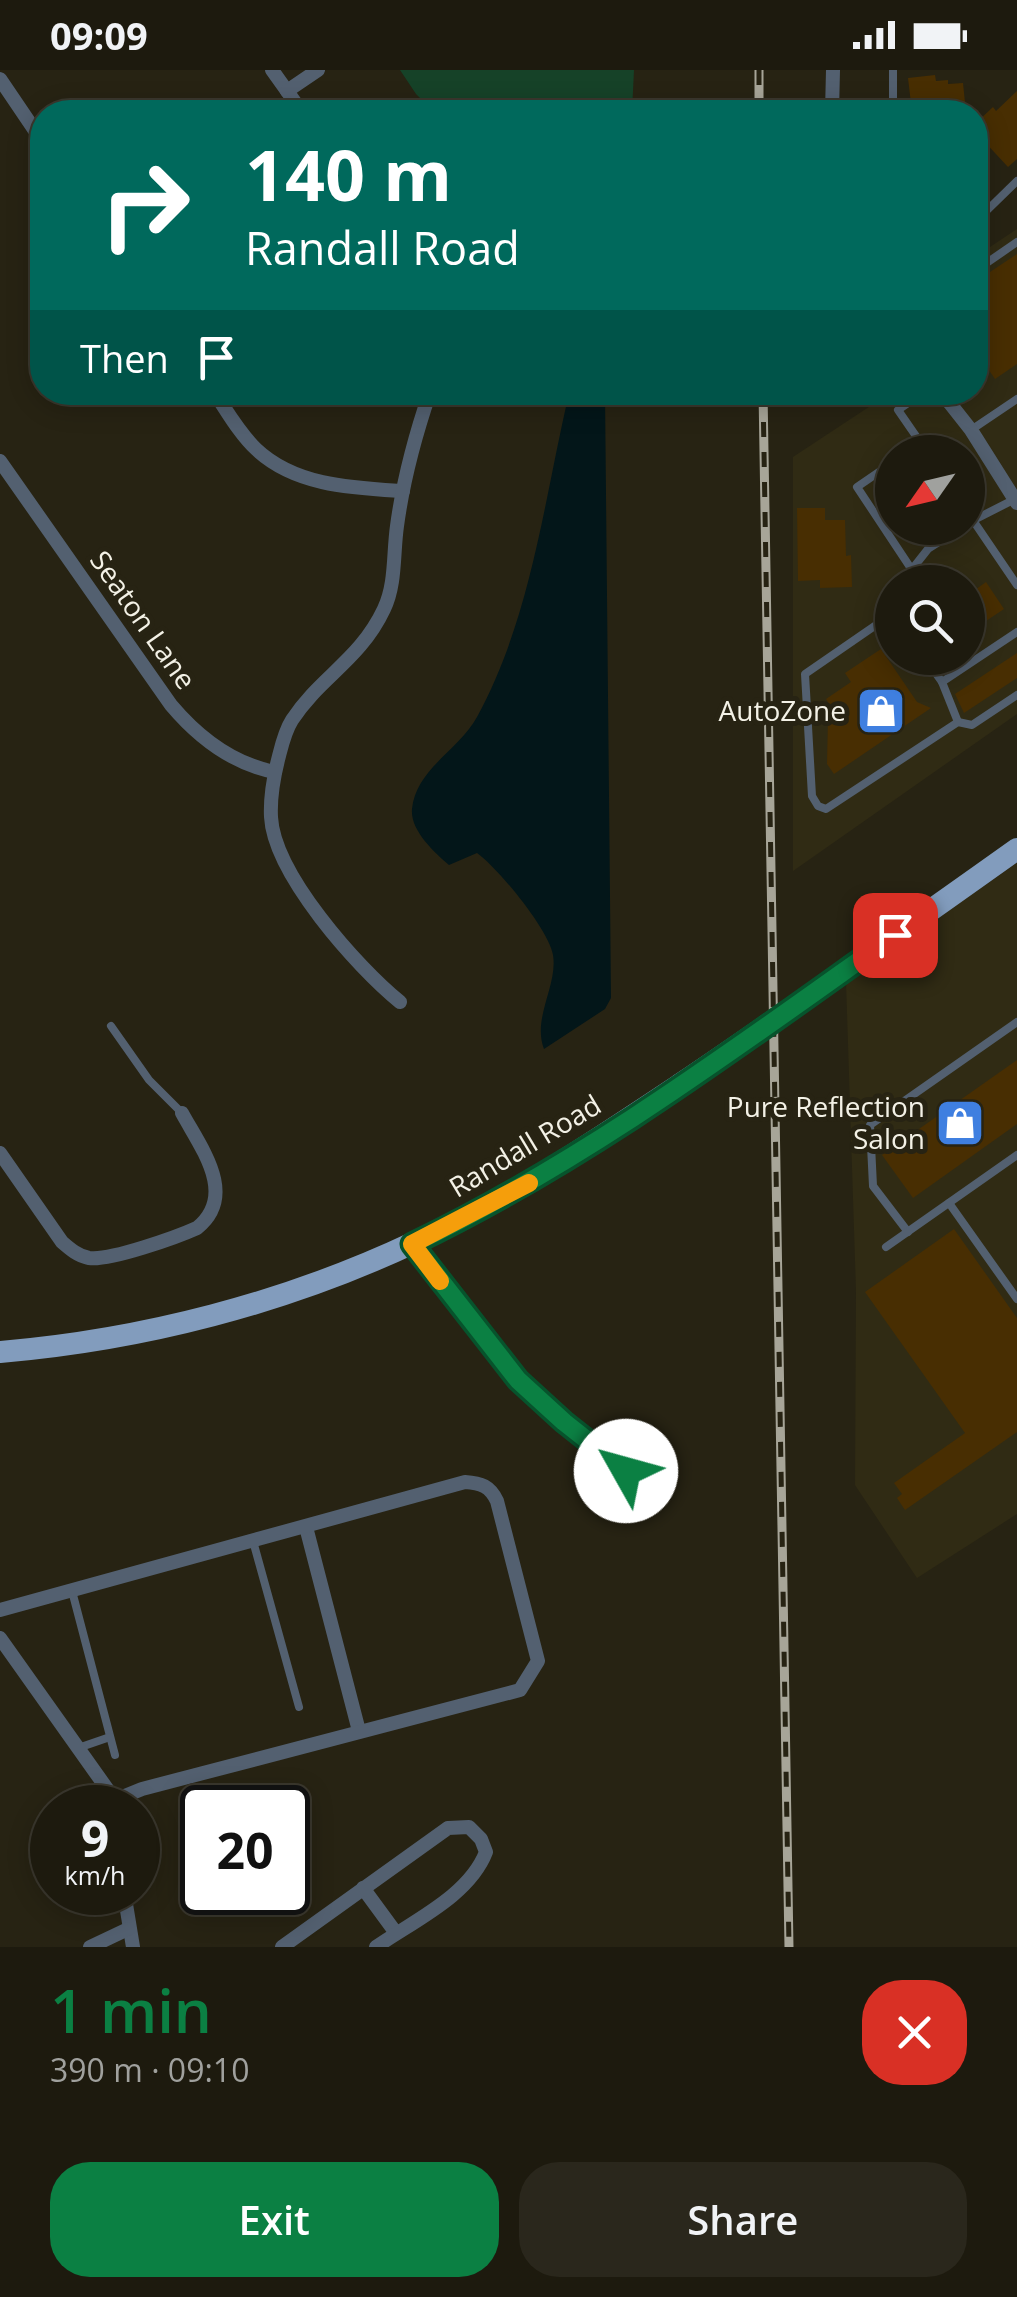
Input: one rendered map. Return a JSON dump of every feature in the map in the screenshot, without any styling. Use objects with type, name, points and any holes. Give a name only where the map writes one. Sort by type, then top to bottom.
[{"type":"main road","name":"Randall Road","points":[[0,1352],[80,1344],[192,1320],[298,1289],[412,1244],[505,1197],[600,1138],[774,1022],[1017,849]]},
{"type":"street","points":[[272,70],[294,100]]},
{"type":"street","points":[[288,91],[318,70]]},
{"type":"street","points":[[832,100],[833,70]]},
{"type":"street","points":[[0,79],[30,123]]},
{"type":"street","points":[[224,405],[256,449],[291,474],[352,488],[403,491]]},
{"type":"street","points":[[400,1002],[342,943],[298,884],[270,819],[275,772],[291,722],[320,686],[362,646],[386,604],[403,491],[426,405]]},
{"type":"street","points":[[951,405],[1017,501]]},
{"type":"street","name":"Seaton Lane","points":[[0,462],[193,731],[236,758],[275,772]]},
{"type":"street","points":[[1,1156],[62,1242],[75,1253],[91,1258],[109,1256],[197,1228],[216,1206],[216,1182],[182,1113]]},
{"type":"street","points":[[0,1610],[465,1482],[480,1483],[492,1491],[536,1644],[538,1661],[520,1690],[157,1785]]},
{"type":"street","points":[[306,1527],[359,1731]]},
{"type":"street","points":[[0,1638],[103,1785]]},
{"type":"street","points":[[282,1947],[448,1828],[468,1827],[481,1839],[486,1852],[480,1868],[464,1886],[376,1947]]},
{"type":"street","points":[[363,1888],[396,1933]]},
{"type":"street","points":[[126,1915],[132,1947]]},
{"type":"street","points":[[90,1947],[128,1929]]},
{"type":"lane","points":[[893,70],[893,100]]},
{"type":"lane","points":[[988,210],[1017,182]]},
{"type":"lane","points":[[988,262],[1017,242]]},
{"type":"lane","points":[[971,430],[1016,402]]},
{"type":"lane","points":[[905,405],[898,410],[915,435]]},
{"type":"lane","points":[[875,475],[856,488],[875,516]]},
{"type":"lane","points":[[985,514],[1017,501]]},
{"type":"lane","points":[[985,544],[1017,585]]},
{"type":"lane","points":[[916,565],[934,545]]},
{"type":"lane","points":[[875,623],[805,674],[812,796],[818,806],[826,809],[958,722],[972,725],[1017,694]]},
{"type":"lane","points":[[942,682],[1017,632]]},
{"type":"lane","points":[[937,675],[958,722]]},
{"type":"lane","points":[[908,1232],[874,1186],[870,1125],[1017,1022]]},
{"type":"lane","points":[[112,1026],[150,1080],[182,1113]]},
{"type":"lane","points":[[886,1247],[1017,1155]]},
{"type":"lane","points":[[949,1203],[1017,1298]]},
{"type":"lane","points":[[412,1244],[518,1380],[564,1422],[626,1471],[645,1474],[658,1470],[668,1458]]},
{"type":"lane","points":[[253,1541],[299,1706]]},
{"type":"lane","points":[[71,1588],[115,1756]]},
{"type":"lane","points":[[78,1748],[110,1737]]},
{"type":"shaded area","points":[[1017,229],[1017,714],[793,871],[793,457],[872,405],[988,405],[988,248]]},
{"type":"shaded area","points":[[566,405],[605,405],[611,998],[605,1009],[544,1049],[541,1025],[554,966],[542,931],[509,885],[477,853],[449,865],[419,833],[412,817],[421,782],[469,729],[495,679],[511,640],[534,558]]},
{"type":"shaded area","points":[[1017,863],[1017,1514],[917,1578],[855,1485],[856,1291],[846,982]]},
{"type":"green space","points":[[400,70],[634,70],[633,100],[422,100]]},
{"type":"building","points":[[935,75],[936,81],[963,83],[965,100],[911,100],[908,78]]},
{"type":"building","points":[[1017,91],[1017,159],[1008,167],[988,145],[988,112],[993,107],[996,111]]},
{"type":"building","points":[[1017,254],[1017,364],[995,379],[988,369],[988,273]]},
{"type":"building","points":[[797,508],[825,508],[825,520],[845,520],[852,587],[820,588],[820,580],[798,581]]},
{"type":"building","points":[[985,583],[1004,609],[985,622]]},
{"type":"building","name":"AutoZone","points":[[875,653],[875,675],[899,675],[917,702],[931,708],[834,774],[827,764],[828,718],[835,713],[826,699],[851,682],[845,673]]},
{"type":"building","points":[[1017,653],[1017,678],[964,713],[955,694]]},
{"type":"building","points":[[1017,1060],[1017,1124],[913,1198],[882,1155]]},
{"type":"building","points":[[954,1229],[1017,1318],[1017,1432],[905,1510],[897,1498],[902,1494],[894,1483],[965,1433],[865,1292]]},
{"type":"railway","points":[[759,70],[759,100]]},
{"type":"railway","points":[[763,405],[789,1947]]},
{"type":"slow traffic","points":[[440,1281],[412,1244],[529,1183]]},
{"type":"place","name":"AutoZone","points":[[881,711]]},
{"type":"place","name":"Pure Reflection Salon","points":[[960,1123]]},
{"type":"route","points":[[626,1471],[518,1380],[412,1244],[505,1197],[600,1138],[774,1022],[895,935]]}]
